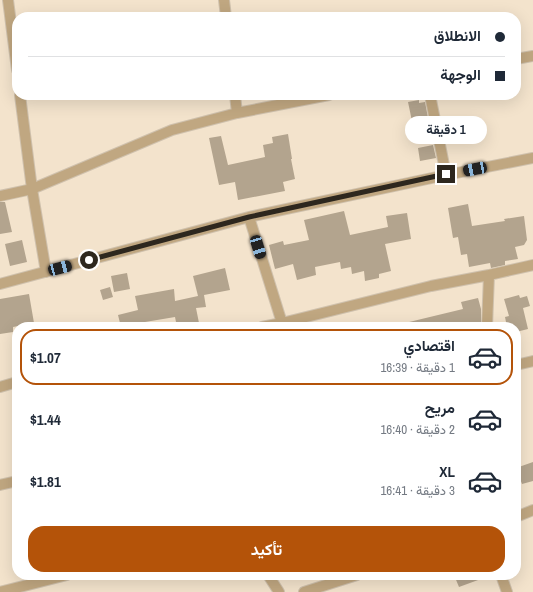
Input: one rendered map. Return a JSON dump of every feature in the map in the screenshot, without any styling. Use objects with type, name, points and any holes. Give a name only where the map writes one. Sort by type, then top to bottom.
[{"type":"street","points":[[8,0],[12,31]]},
{"type":"street","points":[[224,0],[225,12]]},
{"type":"street","points":[[521,58],[533,56]]},
{"type":"street","points":[[21,100],[32,189],[46,272]]},
{"type":"street","points":[[236,100],[237,113]]},
{"type":"street","points":[[0,196],[32,189],[172,130],[237,113],[303,100]]},
{"type":"street","points":[[431,100],[446,174]]},
{"type":"street","points":[[0,284],[249,217],[446,174],[533,158]]},
{"type":"street","points":[[249,217],[281,322]]},
{"type":"street","points":[[290,322],[431,286],[533,265]]},
{"type":"street","points":[[487,322],[489,275]]},
{"type":"street","points":[[521,364],[533,361]]},
{"type":"street","points":[[0,387],[12,383]]},
{"type":"street","points":[[0,485],[12,483]]},
{"type":"street","points":[[521,515],[533,510]]},
{"type":"street","points":[[0,592],[47,580]]},
{"type":"street","points":[[271,580],[279,592]]},
{"type":"street","points":[[304,592],[341,580]]},
{"type":"street","points":[[503,580],[507,592]]},
{"type":"building","points":[[419,100],[419,103],[425,102],[429,123],[413,126],[408,102]]},
{"type":"building","points":[[288,134],[295,179],[283,182],[285,191],[238,200],[235,182],[219,185],[209,138],[221,136],[228,165],[265,157],[263,145],[273,143],[272,137]]},
{"type":"building","points":[[433,145],[436,158],[420,161],[418,148]]},
{"type":"building","points":[[0,202],[5,202],[12,232],[0,234]]},
{"type":"building","points":[[468,204],[472,226],[505,221],[504,219],[524,216],[527,240],[524,245],[515,247],[518,259],[505,261],[505,265],[491,268],[490,263],[469,267],[467,254],[461,255],[458,237],[453,238],[448,208]]},
{"type":"building","points":[[344,211],[350,235],[388,227],[386,216],[407,213],[411,239],[385,244],[391,271],[379,274],[379,278],[365,281],[364,271],[352,274],[351,267],[341,269],[340,262],[315,267],[316,275],[297,280],[293,264],[275,269],[269,245],[283,241],[284,245],[309,240],[304,220]]},
{"type":"building","points":[[22,240],[27,262],[10,266],[5,244]]},
{"type":"building","points":[[225,268],[230,290],[204,295],[206,307],[196,308],[199,322],[176,322],[175,317],[145,322],[120,322],[118,315],[138,310],[135,296],[174,289],[175,301],[198,296],[193,276]]},
{"type":"building","points":[[127,273],[130,289],[114,292],[111,276]]},
{"type":"building","points":[[110,287],[113,297],[103,300],[100,290]]},
{"type":"building","points":[[29,294],[34,322],[12,322],[12,332],[0,334],[0,299]]},
{"type":"building","points":[[519,295],[520,298],[527,296],[530,306],[523,308],[528,329],[521,331],[521,322],[506,322],[505,317],[509,316],[504,299]]},
{"type":"building","points":[[478,298],[481,309],[481,322],[409,322],[463,309],[461,302]]},
{"type":"building","points":[[533,462],[533,481],[522,484],[521,466]]},
{"type":"building","points":[[456,580],[478,580],[459,587]]},
{"type":"route","points":[[89,260],[249,217],[446,174]]}]
